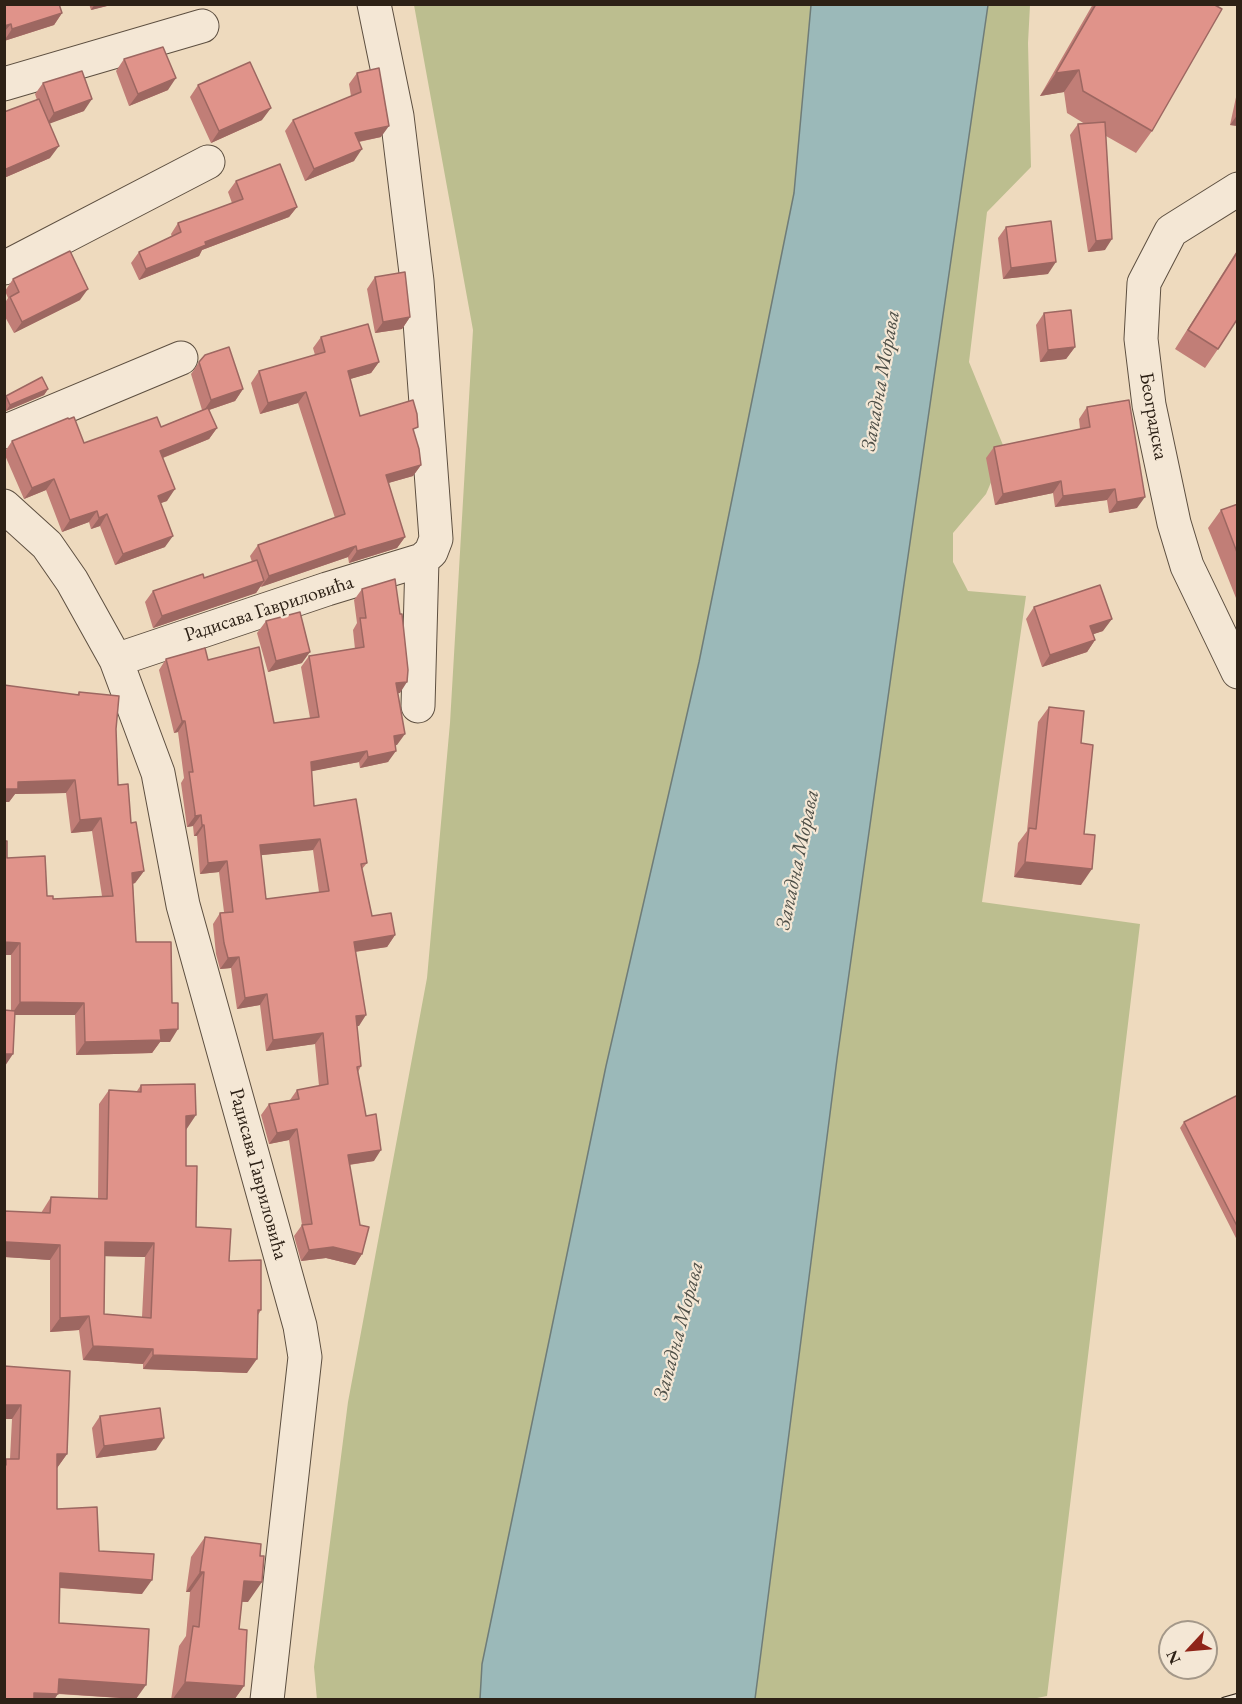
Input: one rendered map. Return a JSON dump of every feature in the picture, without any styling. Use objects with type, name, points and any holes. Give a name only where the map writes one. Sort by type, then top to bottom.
[{"type":"street","points":[[374,4],[397,116],[417,281],[436,538],[431,552],[422,560],[418,706]]},
{"type":"street","points":[[4,84],[202,26]]},
{"type":"street","points":[[4,246],[193,157],[4,268]]},
{"type":"street","name":"Београдска","points":[[1238,189],[1171,231],[1144,283],[1141,339],[1149,405],[1174,523],[1187,566],[1238,672]]},
{"type":"street","points":[[4,432],[181,358]]},
{"type":"street","name":"Радисава Гавриловића","points":[[4,506],[47,545],[72,581],[116,660],[158,773],[183,905],[300,1326],[305,1357],[267,1700]]},
{"type":"street","name":"Радисава Гавриловића","points":[[116,660],[327,589],[422,560]]},
{"type":"green space","points":[[414,5],[811,5],[794,193],[699,662],[606,1066],[482,1664],[480,1699],[317,1700],[314,1667],[348,1402],[427,978],[450,723],[473,330]]},
{"type":"green space","points":[[988,5],[1030,5],[1028,43],[1031,167],[987,212],[969,362],[1005,450],[986,494],[953,533],[953,562],[968,591],[1026,596],[982,902],[1140,924],[1047,1696],[1027,1700],[755,1700],[837,1059]]},
{"type":"water","name":"Западна Морава","points":[[811,5],[988,5],[837,1059],[755,1699],[480,1699],[482,1664],[606,1066],[699,662],[794,193]]},
{"type":"building","points":[[4,4],[59,4],[62,13],[12,29],[11,24],[4,26]]},
{"type":"building","points":[[1096,4],[1213,4],[1222,9],[1152,131],[1083,91],[1079,70],[1056,73]]},
{"type":"building","points":[[163,47],[176,78],[138,94],[124,59]]},
{"type":"building","points":[[250,62],[271,108],[219,131],[198,85]]},
{"type":"building","points":[[379,68],[389,126],[355,133],[362,149],[314,169],[293,120],[361,92],[357,73]]},
{"type":"building","points":[[82,71],[92,99],[54,113],[43,83]]},
{"type":"building","points":[[39,99],[59,146],[4,170],[4,112]]},
{"type":"building","points":[[1105,122],[1112,239],[1096,241],[1078,124]]},
{"type":"building","points":[[280,164],[297,207],[205,242],[206,245],[146,269],[139,252],[181,232],[178,223],[243,199],[236,181]]},
{"type":"building","points":[[1051,221],[1056,262],[1011,268],[1006,227]]},
{"type":"building","points":[[70,251],[88,289],[22,322],[10,297],[19,292],[13,279]]},
{"type":"building","points":[[1238,251],[1238,318],[1218,349],[1188,330]]},
{"type":"building","points":[[405,272],[410,317],[383,322],[375,277]]},
{"type":"building","points":[[1071,310],[1075,347],[1048,350],[1044,313]]},
{"type":"building","points":[[368,324],[379,362],[348,371],[360,416],[413,400],[417,414],[418,427],[413,429],[421,465],[386,475],[405,537],[357,551],[356,546],[269,576],[258,545],[345,514],[306,392],[268,403],[259,371],[325,352],[321,337]]},
{"type":"building","points":[[229,347],[243,389],[211,400],[199,362],[205,355]]},
{"type":"building","points":[[42,377],[48,389],[10,405],[6,396]]},
{"type":"building","points":[[1129,400],[1145,497],[1117,502],[1115,489],[1063,496],[1061,481],[1003,494],[994,447],[1090,427],[1087,407]]},
{"type":"building","points":[[208,408],[217,428],[160,451],[175,489],[158,496],[173,536],[123,554],[107,514],[99,518],[97,511],[70,520],[54,479],[32,488],[12,441],[74,417],[84,443],[157,417],[161,427]]},
{"type":"building","points":[[1238,504],[1238,555],[1221,510]]},
{"type":"building","points":[[257,560],[264,581],[162,616],[153,591],[203,574],[204,578]]},
{"type":"building","points":[[395,579],[400,614],[402,614],[408,670],[407,682],[396,683],[405,734],[394,736],[396,751],[368,757],[367,751],[311,762],[314,806],[356,799],[367,863],[361,864],[372,916],[391,913],[395,935],[354,942],[366,1015],[356,1016],[361,1066],[357,1067],[366,1116],[376,1114],[381,1150],[348,1155],[360,1225],[369,1227],[362,1254],[333,1247],[309,1250],[302,1225],[312,1224],[297,1129],[277,1133],[269,1104],[299,1099],[297,1090],[328,1084],[323,1033],[273,1040],[267,994],[245,998],[239,957],[228,958],[220,913],[233,912],[227,861],[208,863],[204,825],[202,825],[201,815],[195,816],[189,772],[193,772],[185,721],[182,721],[166,659],[205,648],[208,660],[259,647],[274,723],[319,717],[309,656],[364,647],[360,618],[366,618],[362,589]],"holes":[[[320,839],[329,891],[266,899],[260,845]]]},
{"type":"building","points":[[1100,585],[1112,619],[1090,626],[1095,640],[1050,655],[1034,607]]},
{"type":"building","points":[[300,612],[310,652],[276,661],[266,621]]},
{"type":"building","points":[[4,685],[79,695],[79,692],[119,696],[116,729],[118,785],[128,784],[131,823],[136,822],[144,871],[132,873],[136,942],[171,942],[172,1003],[178,1003],[178,1029],[160,1030],[161,1040],[85,1042],[84,1003],[20,1002],[20,943],[4,942],[4,841],[7,841],[7,858],[45,856],[47,896],[53,896],[53,899],[113,896],[101,818],[80,820],[75,780],[18,782],[18,789],[4,789]]},
{"type":"building","points":[[1049,707],[1084,711],[1081,743],[1093,745],[1084,834],[1095,835],[1092,869],[1025,862],[1029,828],[1036,829]]},
{"type":"building","points":[[4,1010],[15,1011],[13,1054],[4,1054]]},
{"type":"building","points":[[195,1084],[196,1115],[186,1116],[186,1166],[197,1166],[196,1227],[231,1229],[229,1261],[261,1260],[261,1310],[258,1310],[257,1359],[153,1355],[153,1349],[93,1346],[89,1316],[60,1318],[60,1245],[6,1242],[4,1276],[4,1211],[50,1213],[51,1197],[107,1199],[109,1090],[141,1092],[141,1085]],"holes":[[[105,1242],[154,1243],[151,1318],[104,1314]]]},
{"type":"building","points":[[1238,1095],[1238,1228],[1184,1122]]},
{"type":"building","points":[[4,1366],[70,1371],[67,1454],[57,1454],[57,1509],[97,1507],[99,1551],[154,1554],[152,1580],[60,1573],[59,1623],[149,1629],[146,1685],[59,1679],[58,1694],[34,1693],[34,1700],[4,1700],[4,1465],[6,1465],[6,1459],[19,1459],[21,1405],[4,1405]]},
{"type":"building","points":[[160,1408],[164,1438],[104,1446],[100,1416]]},
{"type":"building","points":[[205,1537],[261,1544],[260,1556],[264,1556],[262,1582],[244,1581],[239,1629],[247,1630],[244,1686],[185,1682],[193,1626],[199,1627],[204,1572],[200,1572]]},
{"type":"railway","points":[[1224,1700],[1238,1696]]}]
